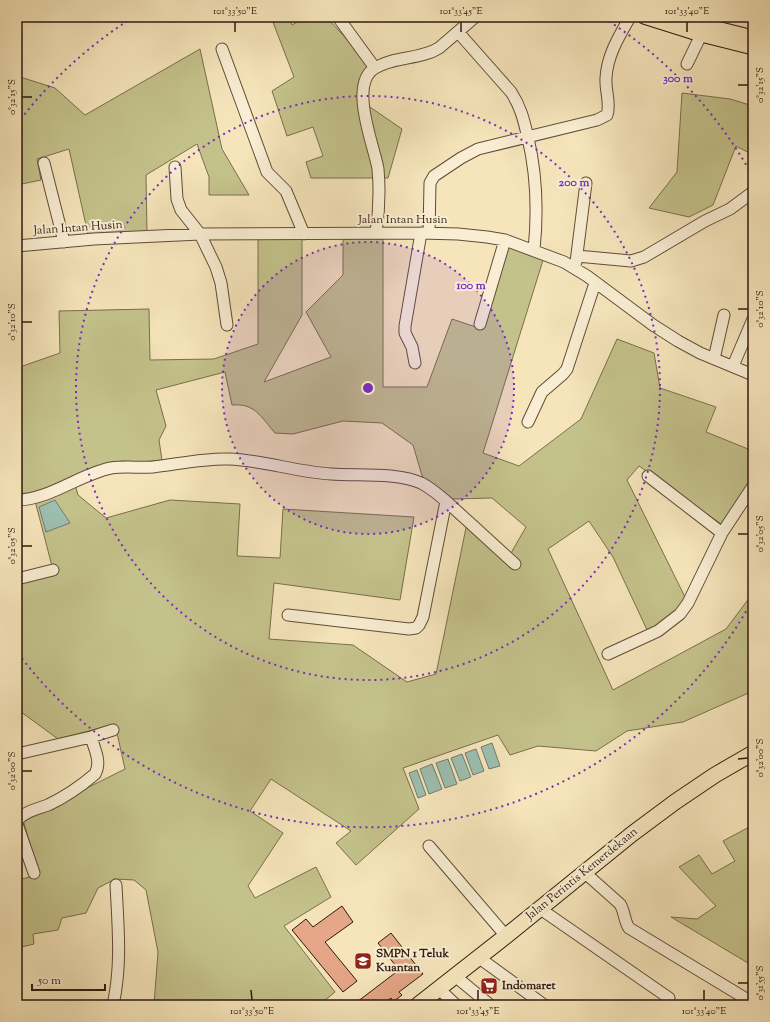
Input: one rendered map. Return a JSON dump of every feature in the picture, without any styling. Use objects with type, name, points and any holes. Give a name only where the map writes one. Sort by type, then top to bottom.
[{"type":"highway","name":"Jalan Perintis Kemerdekaan","points":[[418,1005],[632,834],[715,775],[753,753]]},
{"type":"main road","points":[[644,17],[701,35],[753,48]]},
{"type":"main road","points":[[673,17],[753,37]]},
{"type":"street","points":[[376,233],[379,204],[378,173],[363,104],[367,77],[375,68],[389,62],[426,55],[433,52],[475,17]]},
{"type":"street","points":[[415,363],[412,347],[405,333],[405,326],[430,210],[429,187],[434,176],[461,158],[478,149],[597,120],[607,115],[609,108],[606,90],[608,65],[614,47],[630,17]]},
{"type":"street","points":[[340,20],[375,68]]},
{"type":"street","points":[[458,32],[519,103],[534,160],[537,224],[534,250]]},
{"type":"street","points":[[687,64],[701,35]]},
{"type":"street","points":[[222,49],[267,172],[286,191],[304,234]]},
{"type":"street","points":[[44,163],[64,242]]},
{"type":"street","points":[[175,167],[177,199],[181,210],[200,234],[220,276],[227,325]]},
{"type":"street","points":[[576,269],[586,183]]},
{"type":"street","points":[[577,256],[631,261],[644,257],[706,221],[730,209],[753,192]]},
{"type":"street","name":"Jalan Intan Husin","points":[[17,246],[142,236],[200,234],[425,233],[487,236],[505,240],[564,262],[595,282],[653,325],[678,341],[714,359],[753,375]]},
{"type":"street","points":[[480,324],[505,240]]},
{"type":"street","points":[[528,422],[542,392],[567,369],[595,282]]},
{"type":"street","points":[[714,359],[724,315]]},
{"type":"street","points":[[733,366],[753,319]]},
{"type":"street","points":[[17,500],[37,498],[100,471],[111,468],[152,467],[212,459],[230,459],[287,467],[313,473],[405,478],[423,484],[446,501],[515,564]]},
{"type":"street","points":[[648,476],[722,533]]},
{"type":"street","points":[[608,654],[658,631],[680,614],[688,603],[722,533],[753,486]]},
{"type":"street","points":[[288,615],[397,628],[416,628],[423,617],[446,501]]},
{"type":"street","points":[[17,579],[54,570]]},
{"type":"street","points":[[17,754],[91,737],[113,730]]},
{"type":"street","points":[[17,820],[23,814],[48,805],[63,797],[95,774],[98,763],[91,737]]},
{"type":"street","points":[[17,824],[34,873]]},
{"type":"street","points":[[429,846],[506,936]]},
{"type":"street","points":[[584,872],[620,904],[624,910],[629,928],[753,1003]]},
{"type":"street","points":[[113,1005],[117,985],[119,952],[116,885]]},
{"type":"street","points":[[539,908],[669,998]]},
{"type":"street","points":[[478,957],[544,1005]]},
{"type":"street","points":[[455,976],[490,1005]]},
{"type":"street","points":[[439,989],[456,1005]]},
{"type":"shaded area","points":[[271,17],[289,17],[292,25],[306,17],[326,17],[377,71],[368,81],[367,105],[402,129],[388,178],[311,178],[306,162],[323,156],[313,127],[287,136],[272,91],[294,77]]},
{"type":"shaded area","points":[[200,49],[222,149],[249,195],[209,195],[209,177],[197,144],[146,175],[147,232],[88,234],[69,149],[37,159],[41,180],[17,185],[17,76],[55,88],[85,115]]},
{"type":"shaded area","points":[[682,93],[730,99],[753,106],[753,155],[736,146],[713,205],[689,217],[649,208],[677,172]]},
{"type":"shaded area","points":[[258,239],[302,239],[302,315],[264,382],[331,357],[306,312],[343,275],[343,239],[383,239],[383,387],[427,387],[452,319],[482,329],[508,245],[544,257],[483,453],[519,466],[581,419],[617,339],[654,353],[660,388],[716,407],[706,432],[753,451],[753,479],[721,524],[639,466],[627,480],[685,597],[676,614],[648,632],[613,557],[589,521],[548,549],[613,690],[726,629],[753,593],[753,691],[683,722],[627,731],[596,751],[538,746],[510,755],[498,735],[403,768],[419,809],[356,865],[336,843],[351,831],[271,779],[250,811],[283,833],[248,886],[255,898],[316,867],[331,897],[284,926],[335,992],[319,1005],[154,1005],[158,952],[146,890],[134,880],[115,879],[98,888],[86,913],[62,918],[58,930],[33,934],[34,944],[17,948],[17,880],[39,875],[23,820],[125,769],[115,724],[58,739],[17,709],[17,578],[53,570],[33,493],[17,494],[17,368],[60,353],[59,311],[149,309],[150,360],[214,359],[258,344]],"holes":[[[225,372],[232,405],[246,406],[257,412],[275,433],[293,434],[343,421],[382,423],[413,445],[423,479],[453,499],[492,498],[526,527],[507,560],[467,523],[436,674],[407,682],[353,645],[269,639],[274,583],[400,600],[414,517],[283,509],[280,558],[237,556],[240,504],[170,500],[106,518],[78,495],[73,477],[95,467],[122,461],[142,462],[162,460],[159,440],[166,426],[156,390]]]},
{"type":"shaded area","points":[[55,500],[70,523],[46,532],[39,507]]},
{"type":"shaded area","points":[[492,743],[500,766],[489,769],[481,747]]},
{"type":"shaded area","points":[[476,749],[484,771],[473,775],[465,753]]},
{"type":"shaded area","points":[[462,754],[471,777],[460,781],[451,758]]},
{"type":"shaded area","points":[[448,759],[457,784],[445,788],[436,763]]},
{"type":"shaded area","points":[[432,764],[442,789],[429,794],[420,769]]},
{"type":"shaded area","points":[[417,770],[426,795],[418,798],[409,773]]},
{"type":"shaded area","points":[[753,825],[753,966],[671,917],[697,919],[716,906],[679,867],[699,855],[712,874],[735,861],[723,841]]},
{"type":"building","points":[[342,906],[353,922],[325,942],[357,981],[343,992],[292,930],[306,919],[313,927]]},
{"type":"building","points":[[391,933],[423,974],[399,992],[402,995],[393,1002],[391,998],[382,1005],[353,1005],[399,970],[378,943]]},
{"type":"place","name":"SMPN 1 Teluk Kuantan","points":[[363,961]]},
{"type":"place","name":"Indomaret","points":[[489,986]]}]
